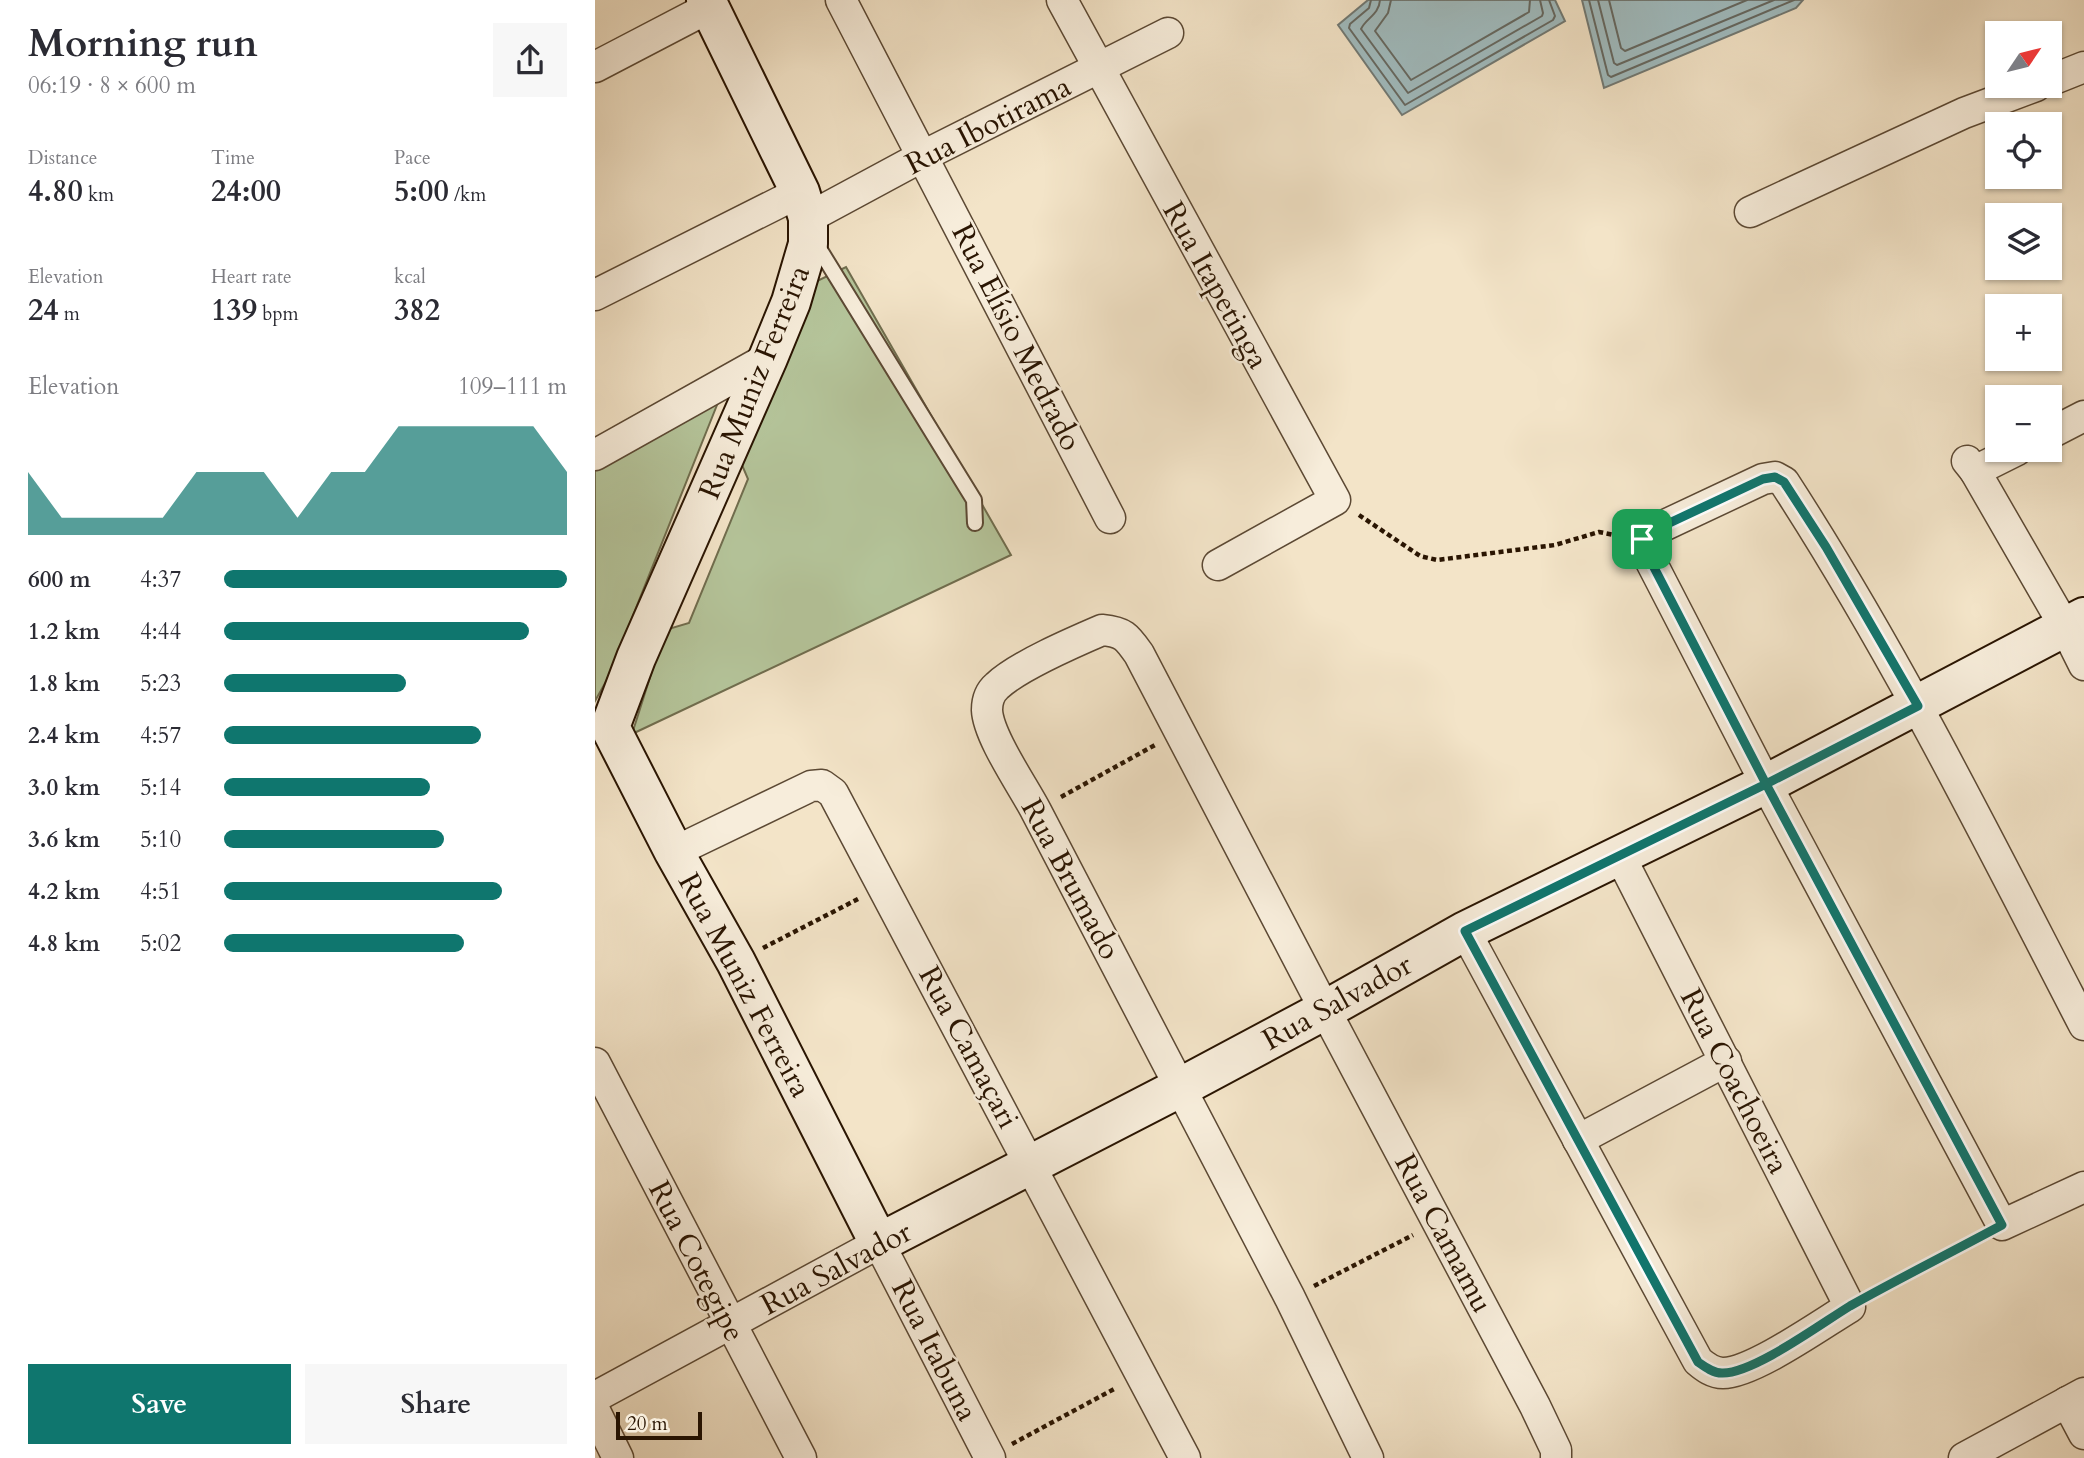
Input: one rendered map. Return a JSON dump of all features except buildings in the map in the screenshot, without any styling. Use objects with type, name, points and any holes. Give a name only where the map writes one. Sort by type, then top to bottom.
[{"type":"street","name":"Rua Elísio Medrado","points":[[842,0],[1110,518]]},
{"type":"street","name":"Rua Itapetinga","points":[[1062,0],[1335,500]]},
{"type":"street","points":[[595,67],[708,3],[806,214]]},
{"type":"street","name":"Rua Ibotirama","points":[[595,295],[806,214],[1168,33]]},
{"type":"street","points":[[2062,76],[2084,67]]},
{"type":"street","points":[[1750,212],[1964,113],[2004,98]]},
{"type":"street","name":"Rua Muniz Ferreira","points":[[806,214],[809,244],[802,271],[768,358],[602,732],[736,962],[879,1243]]},
{"type":"street","points":[[595,455],[768,358]]},
{"type":"street","points":[[2062,427],[2084,416]]},
{"type":"street","points":[[1985,461],[1971,466],[2075,622],[2084,665]]},
{"type":"street","points":[[2084,1025],[1918,706],[1826,547],[1784,482],[1771,477],[1749,484],[1646,534],[1642,539],[1646,552],[1766,784],[2002,1225],[2084,1187]]},
{"type":"street","points":[[1218,565],[1335,500]]},
{"type":"street","name":"Rua Salvador","points":[[595,1397],[879,1243],[1325,1010],[1465,931],[1766,784],[2075,622]]},
{"type":"street","name":"Rua Brumado","points":[[1180,731],[1139,654],[1118,631],[1102,630],[1013,674],[991,693],[987,707],[988,719],[1000,745],[1181,1087]]},
{"type":"street","points":[[1180,731],[1325,1010]]},
{"type":"street","name":"Rua Camaçari","points":[[674,852],[817,784],[829,789],[837,798],[1185,1458]]},
{"type":"street","name":"Rua Coachoeira","points":[[1620,856],[1850,1307]]},
{"type":"street","points":[[1465,931],[1698,1362],[1710,1370],[1723,1373],[1738,1370],[1774,1354],[1850,1307]]},
{"type":"street","name":"Rua Camamu","points":[[1325,1010],[1549,1433],[1556,1450],[1556,1458]]},
{"type":"street","points":[[1579,1140],[1726,1061]]},
{"type":"street","name":"Rua Cotegipe","points":[[595,1063],[801,1458]]},
{"type":"street","points":[[1181,1087],[1290,1298],[1368,1458]]},
{"type":"street","name":"Rua Itabuna","points":[[879,1243],[990,1457]]},
{"type":"street","points":[[1964,1458],[2076,1397],[2084,1434]]},
{"type":"street","points":[[595,1411],[618,1458]]},
{"type":"lane","points":[[806,214],[974,500],[975,523]]},
{"type":"path","points":[[1335,500],[1420,556],[1437,560],[1555,545],[1599,532],[1642,539]]},
{"type":"path","points":[[1037,811],[1180,731]]},
{"type":"path","points":[[736,962],[884,886]]},
{"type":"path","points":[[1290,1298],[1438,1222]]},
{"type":"path","points":[[1850,1307],[2002,1225]]},
{"type":"path","points":[[990,1457],[1141,1375]]},
{"type":"green space","points":[[846,267],[1011,555],[632,734],[665,630],[689,623],[748,479],[739,458],[815,282]]},
{"type":"green space","points":[[719,400],[608,678],[595,701],[595,467]]},
{"type":"water","points":[[1368,0],[1555,0],[1565,21],[1402,115],[1338,25]]},
{"type":"water","points":[[1582,0],[1803,0],[1796,8],[1604,88]]},
{"type":"route","points":[[1642,539],[1646,534],[1749,484],[1771,477],[1779,478],[1826,547],[1918,706],[1766,784],[2002,1225],[1850,1307],[1774,1354],[1738,1370],[1723,1373],[1710,1370],[1698,1362],[1465,931],[1766,784],[1646,552],[1642,539]]}]
